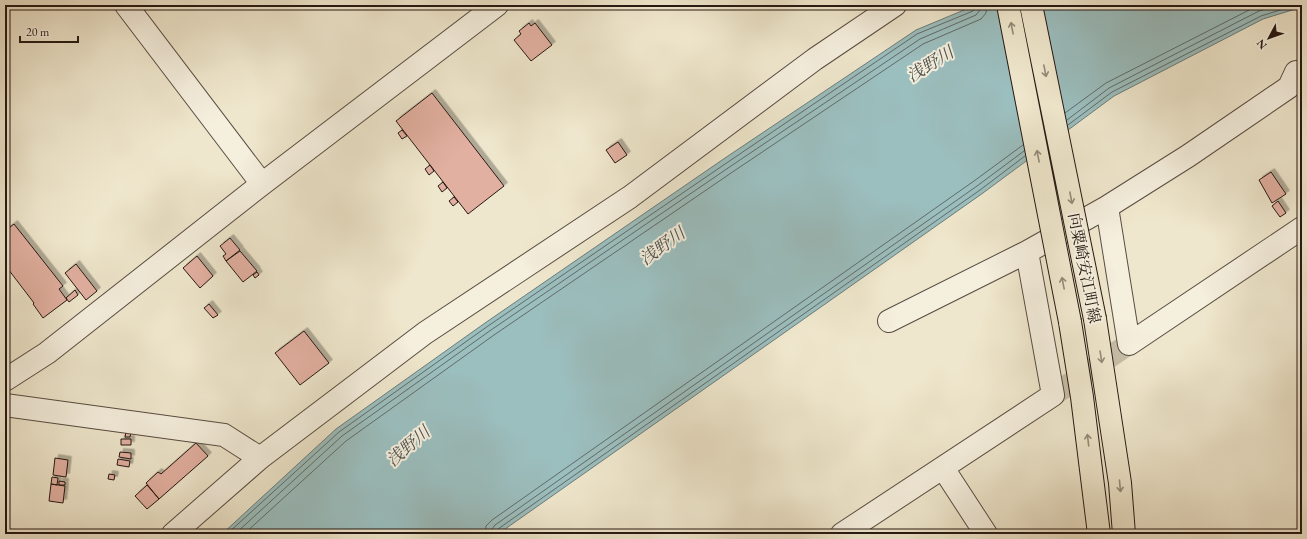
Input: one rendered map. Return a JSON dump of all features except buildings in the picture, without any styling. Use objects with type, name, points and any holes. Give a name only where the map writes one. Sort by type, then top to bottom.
[{"type":"main road","name":"向粟崎安江町線","points":[[1008,5],[1070,322],[1082,397],[1099,534]]},
{"type":"main road","name":"向粟崎安江町線","points":[[1031,5],[1095,319],[1120,483],[1124,534]]},
{"type":"street","points":[[126,5],[262,184]]},
{"type":"street","points":[[5,380],[47,353],[262,184],[496,5]]},
{"type":"street","points":[[173,534],[260,458],[425,333],[630,197],[815,59],[895,5]]},
{"type":"street","points":[[889,321],[1027,252],[1107,207],[1188,156],[1289,87],[1296,72]]},
{"type":"street","points":[[1107,207],[1129,344],[1302,228]]},
{"type":"street","points":[[842,534],[1053,395],[1027,252]]},
{"type":"street","points":[[5,405],[224,435],[260,458]]},
{"type":"street","points":[[943,468],[986,534]]},
{"type":"water","name":"浅野川","points":[[976,5],[1302,5],[1302,7],[1263,19],[1114,96],[983,193],[498,534],[222,534],[336,429],[485,323],[725,158],[916,30]]},
{"type":"tunnel","points":[[1053,395],[1129,344]]}]
